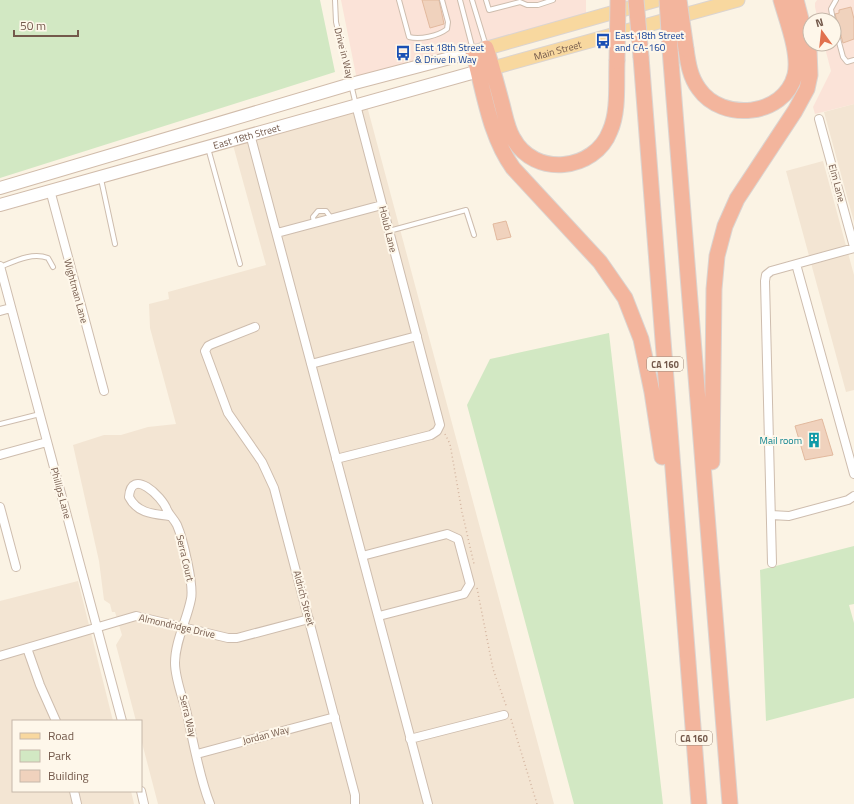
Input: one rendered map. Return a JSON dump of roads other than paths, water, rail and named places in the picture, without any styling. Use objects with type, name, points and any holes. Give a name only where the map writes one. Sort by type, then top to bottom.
[{"type":"highway","points":[[480,50],[513,139],[528,156],[550,165],[576,163],[596,152],[605,142],[611,130],[615,104],[618,0]]},
{"type":"highway","name":"CA 160","points":[[636,0],[699,804]]},
{"type":"highway","name":"CA 160","points":[[666,0],[730,804]]},
{"type":"highway","points":[[679,0],[692,78],[702,93],[714,104],[731,110],[749,111],[760,109],[781,97],[795,76],[796,64],[781,0]]},
{"type":"highway","points":[[710,554],[714,288],[717,256],[725,226],[738,199],[795,111],[807,89],[810,75],[809,50],[796,0]]},
{"type":"highway","points":[[486,69],[495,134],[505,157],[513,168],[609,273],[625,298],[637,324],[649,372],[661,443],[669,501],[678,624],[689,672]]},
{"type":"main road","points":[[480,50],[657,0]]},
{"type":"main road","name":"Main Street","points":[[486,69],[738,0]]},
{"type":"main road","name":"East 18th Street","points":[[0,188],[351,84],[480,50]]},
{"type":"main road","name":"East 18th Street","points":[[0,205],[486,69]]},
{"type":"street","name":"Holub Lane","points":[[336,459],[431,435],[437,431],[440,425],[356,105]]},
{"type":"street","name":"Elm Lane","points":[[819,119],[854,248]]},
{"type":"street","points":[[250,134],[428,804]]},
{"type":"street","name":"Wightman Lane","points":[[50,190],[104,391]]},
{"type":"street","points":[[277,233],[382,205]]},
{"type":"street","points":[[772,563],[764,281],[766,275],[771,271],[854,248]]},
{"type":"street","points":[[796,264],[850,445],[854,474]]},
{"type":"street","name":"Phillips Lane","points":[[0,266],[122,720]]},
{"type":"street","points":[[0,311],[11,308]]},
{"type":"street","name":"Aldrich Street","points":[[255,327],[212,344],[208,346],[205,351],[224,403],[234,422],[270,475],[335,717],[355,795],[355,804]]},
{"type":"street","points":[[311,364],[417,336]]},
{"type":"street","points":[[0,455],[47,442]]},
{"type":"street","name":"Serra Court","points":[[169,516],[142,510],[135,505],[129,496],[132,488],[139,484],[150,488],[165,503],[169,516],[177,525],[192,580],[191,599],[182,627]]},
{"type":"street","points":[[771,515],[789,516],[848,500],[854,496]]},
{"type":"street","points":[[0,507],[16,567]]},
{"type":"street","points":[[362,556],[447,534],[458,539],[470,584],[464,594],[379,616]]},
{"type":"street","name":"Almondridge Drive","points":[[0,656],[136,616],[228,638],[237,638],[309,619]]},
{"type":"street","name":"Serra Way","points":[[182,627],[175,656],[175,665],[210,804]]},
{"type":"street","points":[[27,648],[40,685],[56,720]]},
{"type":"street","points":[[410,739],[507,715]]},
{"type":"street","name":"Jordan Way","points":[[197,754],[335,717]]},
{"type":"street","points":[[74,792],[77,804]]},
{"type":"street","points":[[141,792],[144,804]]},
{"type":"lane","name":"Drive in Way","points":[[335,0],[336,22],[356,105]]},
{"type":"lane","points":[[399,0],[409,37],[422,37],[436,34],[447,29],[448,22],[442,0]]},
{"type":"lane","points":[[460,0],[480,50]]},
{"type":"lane","points":[[472,0],[480,50]]},
{"type":"lane","points":[[486,0],[489,10],[520,1],[527,5],[538,5],[553,0]]},
{"type":"lane","points":[[538,5],[540,0]]},
{"type":"lane","points":[[832,12],[831,9],[836,0]]},
{"type":"lane","points":[[842,52],[847,62],[854,60]]},
{"type":"lane","points":[[207,146],[240,264]]},
{"type":"lane","points":[[100,176],[115,244]]},
{"type":"lane","points":[[388,231],[466,210],[474,235]]},
{"type":"lane","points":[[0,266],[41,255],[48,258],[53,267]]},
{"type":"lane","points":[[0,424],[40,414]]},
{"type":"place","name":"East 18th Street and CA-160","points":[[603,41]]},
{"type":"place","name":"East 18th Street & Drive In Way","points":[[403,53]]},
{"type":"place","name":"Mail room","points":[[814,440]]}]
